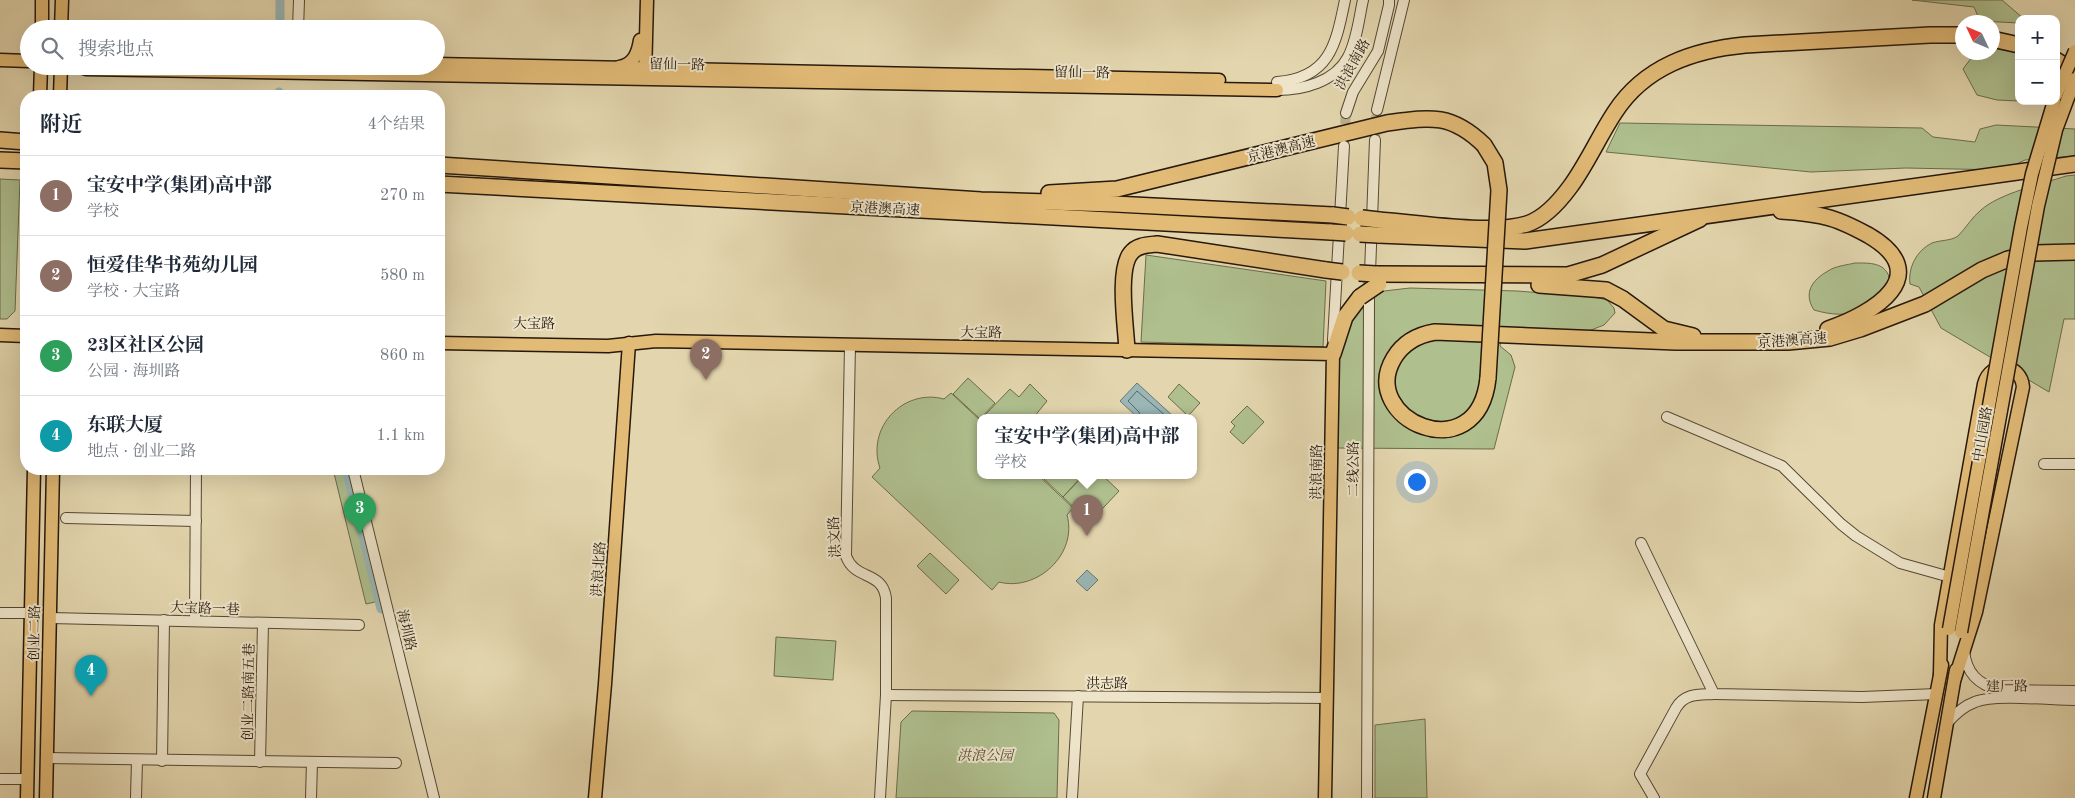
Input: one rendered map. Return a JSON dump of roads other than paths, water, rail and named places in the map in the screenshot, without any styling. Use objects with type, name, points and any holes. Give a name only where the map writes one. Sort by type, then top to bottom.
[{"type":"highway","points":[[1378,227],[1483,228],[1527,224],[1539,218],[1551,209],[1575,180],[1615,112],[1625,99],[1656,72],[1696,53],[1746,45],[1930,34],[1955,35]]},
{"type":"highway","points":[[2000,41],[2015,44]]},
{"type":"highway","points":[[2060,63],[2075,72]]},
{"type":"highway","name":"京港澳高速","points":[[925,196],[1084,192],[1117,189],[1386,123],[1417,118],[1442,119],[1454,122],[1466,128],[1484,145],[1495,164],[1499,190],[1488,378],[1484,398],[1474,415],[1458,426],[1440,430],[1423,428],[1409,421],[1393,401],[1388,382],[1390,366],[1400,350],[1415,338],[1434,332],[1676,342],[1788,342],[1830,338],[1860,329],[1925,304],[1982,270],[2008,259],[2034,253],[2075,252]]},
{"type":"highway","points":[[5,160],[20,161]]},
{"type":"highway","points":[[1378,227],[1525,241],[2075,164]]},
{"type":"highway","name":"京港澳高速","points":[[445,165],[981,200],[1114,204],[1348,217],[1378,227]]},
{"type":"highway","name":"京港澳高速","points":[[445,184],[1346,233],[1378,227]]},
{"type":"highway","points":[[1682,333],[1793,333],[1825,330],[1869,311],[1884,300],[1894,287],[1898,272],[1897,264],[1891,252],[1880,243],[1852,227],[1828,217],[1807,213],[1737,210]]},
{"type":"highway","points":[[1332,354],[1345,317],[1360,297],[1378,279],[1568,275],[1602,265],[1718,213]]},
{"type":"highway","points":[[1127,350],[1123,276],[1125,263],[1132,251],[1144,245],[1156,244],[1326,270],[1359,273],[1378,279],[1489,282],[1599,288],[1614,294],[1664,329],[1716,342]]},
{"type":"main road","points":[[42,0],[42,20]]},
{"type":"main road","points":[[61,20],[62,0]]},
{"type":"main road","points":[[641,0],[640,40],[643,72]]},
{"type":"main road","points":[[643,72],[647,0]]},
{"type":"main road","points":[[612,68],[623,66],[634,58],[640,40]]},
{"type":"main road","points":[[2060,86],[2075,51]]},
{"type":"main road","points":[[0,60],[20,61]]},
{"type":"main road","name":"留仙一路","points":[[445,64],[612,68],[643,72]]},
{"type":"main road","name":"留仙一路","points":[[445,71],[643,72],[1277,86]]},
{"type":"main road","points":[[40,90],[41,75]]},
{"type":"main road","points":[[60,90],[61,75]]},
{"type":"main road","name":"中山园路","points":[[1916,798],[1940,674],[1955,630],[2038,206],[2054,139],[2075,79]]},
{"type":"main road","name":"中山园路","points":[[1934,798],[1955,678],[1955,630],[2021,227],[2032,174],[2053,105]]},
{"type":"main road","points":[[0,328],[20,328]]},
{"type":"main road","points":[[0,335],[20,336]]},
{"type":"main road","name":"大宝路","points":[[445,336],[609,339],[629,343]]},
{"type":"main road","name":"大宝路","points":[[445,343],[608,346],[656,341],[1332,354]]},
{"type":"main road","name":"洪浪北路","points":[[595,798],[606,674],[629,343]]},
{"type":"main road","name":"洪浪南路","points":[[1326,798],[1332,354]]},
{"type":"main road","points":[[1940,674],[1941,625],[1985,379],[1995,369],[2010,368],[2018,373],[2023,387],[1978,603],[1955,678]]},
{"type":"main road","name":"创业二路","points":[[27,798],[34,475]]},
{"type":"main road","name":"创业二路","points":[[46,798],[53,475]]},
{"type":"street","points":[[298,20],[299,0]]},
{"type":"street","points":[[1277,86],[1301,77],[1324,61],[1334,47],[1345,0]]},
{"type":"street","points":[[1277,86],[1308,87],[1328,78],[1344,64],[1352,49],[1363,0]]},
{"type":"street","name":"洪浪南路","points":[[1346,113],[1353,92],[1378,51],[1390,6],[1389,0]]},
{"type":"street","points":[[1377,110],[1404,0]]},
{"type":"street","name":"二线公路","points":[[1367,798],[1368,308],[1375,140]]},
{"type":"street","name":"洪浪南路","points":[[1332,354],[1344,146]]},
{"type":"street","name":"洪文路","points":[[850,345],[846,556],[853,569],[878,580],[885,591],[886,695],[880,798]]},
{"type":"street","points":[[1666,417],[1782,466],[1841,524],[1856,536],[1900,563],[1950,577]]},
{"type":"street","points":[[2044,464],[2075,464]]},
{"type":"street","points":[[196,475],[196,621]]},
{"type":"street","name":"海圳路","points":[[354,475],[434,798]]},
{"type":"street","points":[[66,518],[196,520]]},
{"type":"street","points":[[1641,543],[1714,694]]},
{"type":"street","points":[[0,613],[31,613]]},
{"type":"street","name":"大宝路一巷","points":[[50,618],[359,625]]},
{"type":"street","points":[[162,761],[164,620]]},
{"type":"street","name":"创业二路南五巷","points":[[260,762],[263,623]]},
{"type":"street","name":"建厂路","points":[[1964,650],[1965,660],[1974,677],[1990,688],[2000,690],[2075,691]]},
{"type":"street","points":[[1654,798],[1640,774],[1676,708],[1682,700],[1690,696],[1714,694],[1862,697],[1936,694]]},
{"type":"street","name":"洪志路","points":[[886,695],[1327,698]]},
{"type":"street","points":[[1072,798],[1078,696]]},
{"type":"street","name":"建厂路","points":[[1948,722],[1967,705],[1983,700],[2075,700]]},
{"type":"street","points":[[46,758],[396,763]]},
{"type":"street","points":[[136,798],[137,760]]},
{"type":"street","points":[[311,798],[312,762]]},
{"type":"street","points":[[0,779],[27,780]]},
{"type":"water","points":[[1137,383],[1171,414],[1134,414],[1120,401]]},
{"type":"water","points":[[1087,570],[1098,580],[1087,591],[1076,581]]},
{"type":"waterway","points":[[280,0],[280,20]]},
{"type":"waterway","points":[[348,475],[381,609]]},
{"type":"tunnel","points":[[1375,140],[1377,110]]},
{"type":"tunnel","points":[[1344,139],[1346,113]]},
{"type":"place","name":"恒爱佳华书苑幼儿园","points":[[706,380]]},
{"type":"place","name":"23区社区公园","points":[[360,534]]},
{"type":"place","name":"宝安中学(集团)高中部","points":[[1087,536]]},
{"type":"place","name":"东联大厦","points":[[91,696]]},
{"type":"park label","name":"洪浪公园","points":[[985,755]]}]
